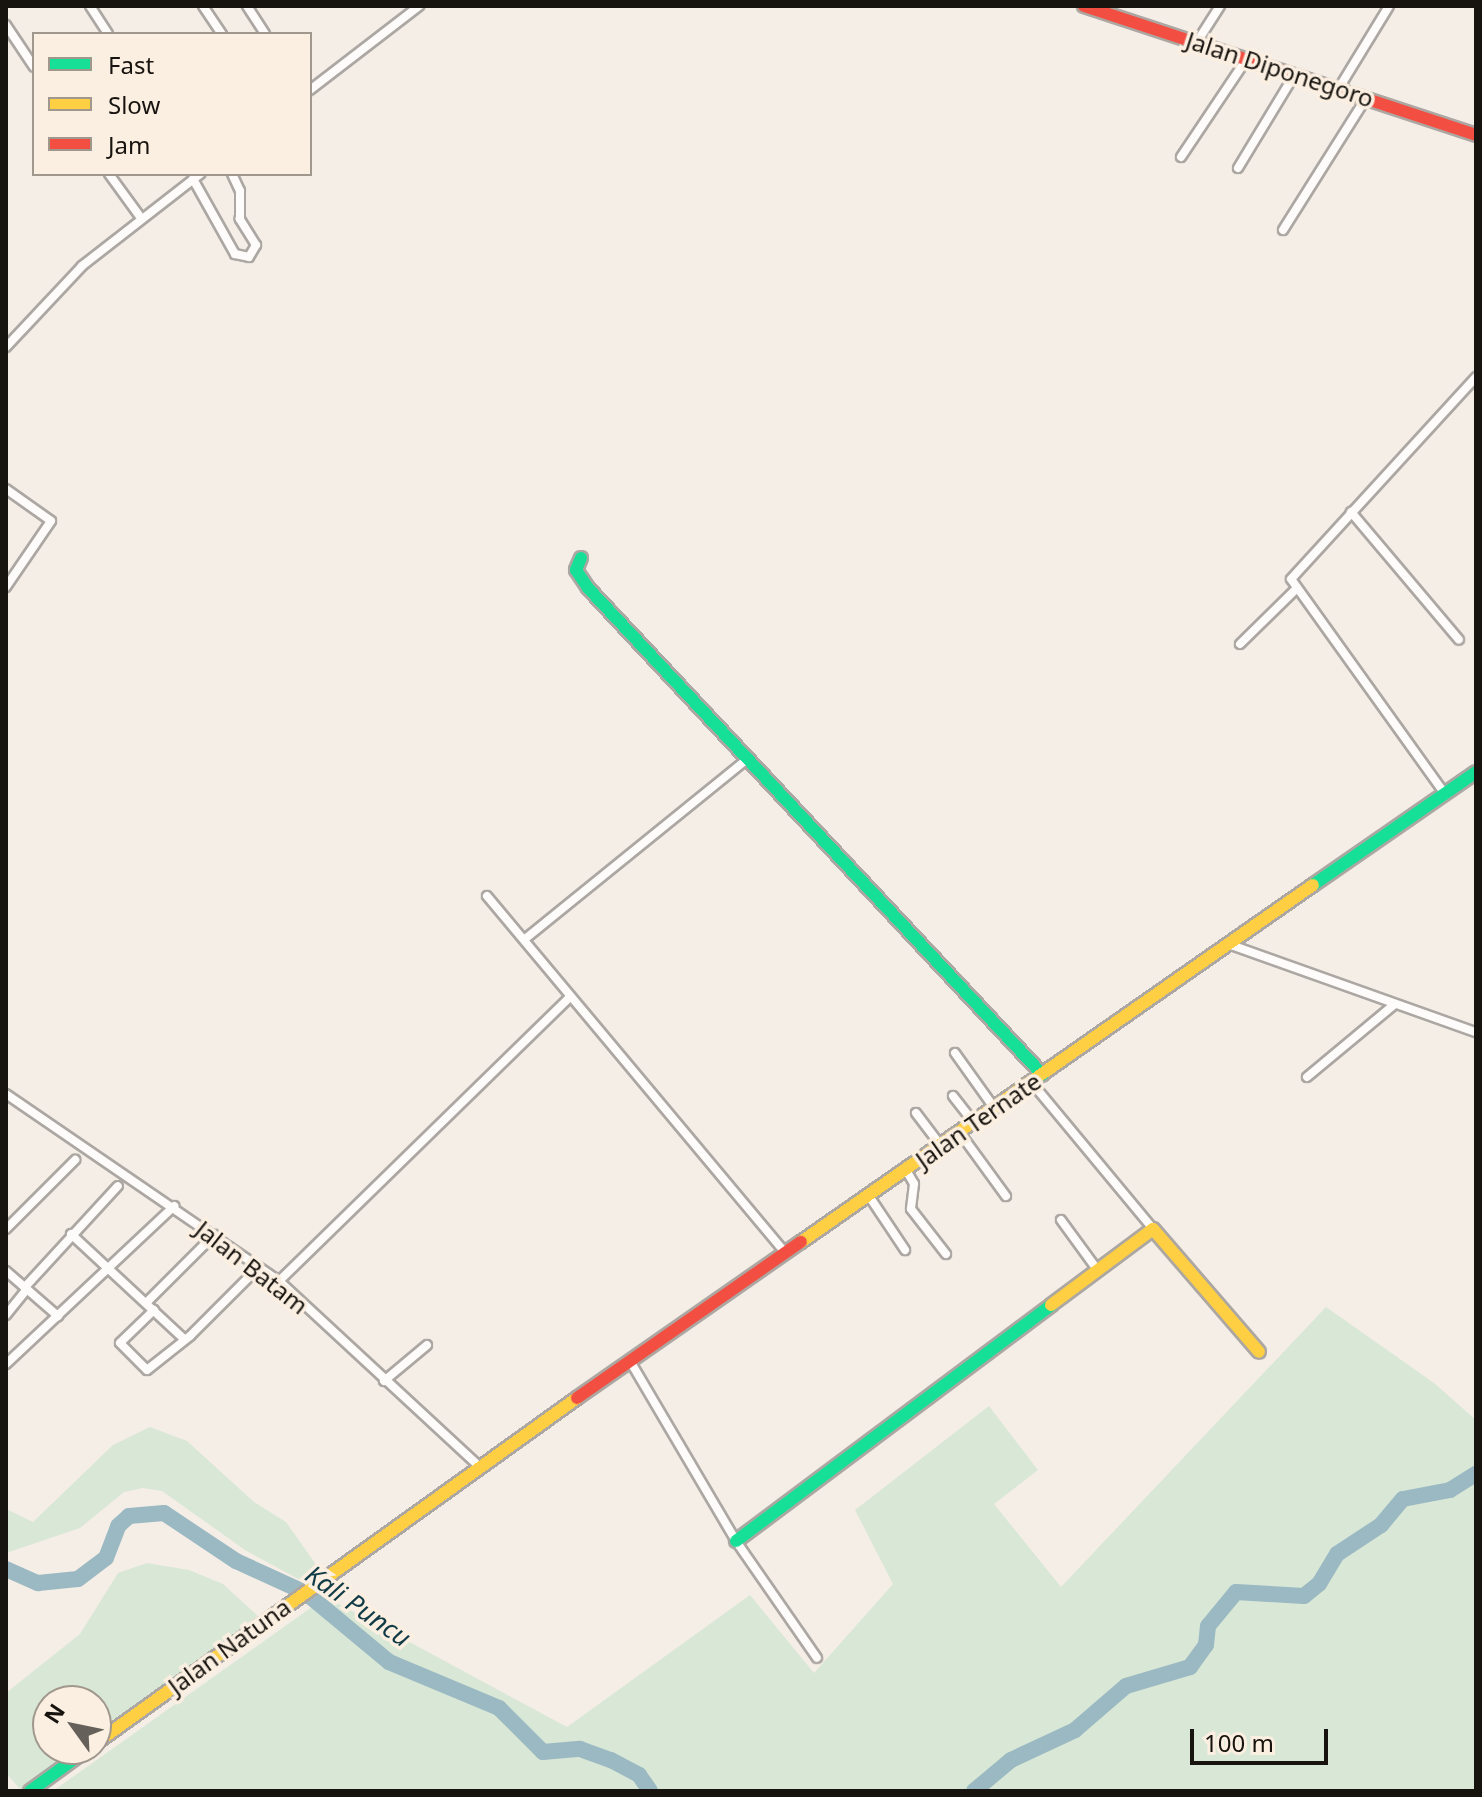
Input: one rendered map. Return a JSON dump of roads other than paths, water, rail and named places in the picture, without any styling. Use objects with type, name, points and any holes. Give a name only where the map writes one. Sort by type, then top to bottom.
[{"type":"street","points":[[90,6],[107,32]]},
{"type":"street","points":[[203,6],[221,32]]},
{"type":"street","points":[[247,6],[264,32]]},
{"type":"street","points":[[312,88],[419,6]]},
{"type":"street","name":"Jalan Diponegoro","points":[[1084,6],[1476,135]]},
{"type":"street","points":[[1197,42],[1220,6]]},
{"type":"street","points":[[1339,88],[1389,6]]},
{"type":"street","points":[[6,25],[32,64]]},
{"type":"street","points":[[1181,157],[1246,60]]},
{"type":"street","points":[[1238,168],[1295,73]]},
{"type":"street","points":[[1283,230],[1367,97]]},
{"type":"street","points":[[110,176],[141,218]]},
{"type":"street","points":[[6,347],[82,266],[196,177],[235,254],[249,257],[256,245],[240,219],[240,191],[233,176]]},
{"type":"street","points":[[1445,794],[1295,590],[1294,571],[1476,377]]},
{"type":"street","points":[[6,489],[51,521],[6,587]]},
{"type":"street","points":[[1351,512],[1459,640]]},
{"type":"street","points":[[581,558],[576,570],[588,588],[1038,1079],[1153,1229],[1259,1352]]},
{"type":"street","points":[[1240,644],[1295,590]]},
{"type":"street","points":[[525,939],[747,759]]},
{"type":"street","name":"Jalan Ternate","points":[[479,1466],[1476,772]]},
{"type":"street","points":[[487,896],[786,1253]]},
{"type":"street","points":[[1231,945],[1476,1032]]},
{"type":"street","points":[[279,1281],[570,997]]},
{"type":"street","points":[[1307,1077],[1395,1004]]},
{"type":"street","points":[[955,1053],[995,1109]]},
{"type":"street","name":"Jalan Batam","points":[[6,1094],[174,1206],[279,1281],[479,1466]]},
{"type":"street","points":[[953,1096],[974,1123]]},
{"type":"street","points":[[916,1113],[941,1146]]},
{"type":"street","points":[[960,1133],[1006,1196]]},
{"type":"street","points":[[6,1229],[75,1160]]},
{"type":"street","points":[[906,1170],[914,1184],[911,1209],[946,1254]]},
{"type":"street","points":[[6,1315],[71,1234],[118,1186]]},
{"type":"street","points":[[869,1196],[905,1250]]},
{"type":"street","points":[[6,1364],[174,1206]]},
{"type":"street","points":[[1061,1220],[1096,1268]]},
{"type":"street","points":[[736,1541],[1096,1268],[1153,1229]]},
{"type":"street","points":[[71,1234],[111,1266],[183,1338]]},
{"type":"street","points":[[147,1302],[214,1235]]},
{"type":"street","points":[[154,1310],[121,1346],[147,1370],[258,1268]]},
{"type":"street","points":[[6,1271],[58,1316]]},
{"type":"street","points":[[384,1381],[427,1345]]},
{"type":"street","points":[[630,1361],[736,1541],[817,1658]]},
{"type":"street","name":"Jalan Natuna","points":[[112,1731],[479,1466]]},
{"type":"street","points":[[30,1791],[66,1765]]},
{"type":"waterway","name":"Kali Puncu","points":[[974,1791],[1011,1760],[1075,1730],[1126,1686],[1190,1667],[1206,1645],[1208,1626],[1236,1592],[1304,1596],[1319,1584],[1337,1554],[1381,1525],[1403,1499],[1450,1490],[1476,1474]]},
{"type":"waterway","name":"Kali Puncu","points":[[6,1569],[38,1583],[78,1579],[106,1558],[118,1526],[129,1516],[164,1513],[236,1561],[306,1593],[389,1662],[499,1708],[543,1752],[580,1749],[611,1760],[639,1775],[650,1791]]}]
